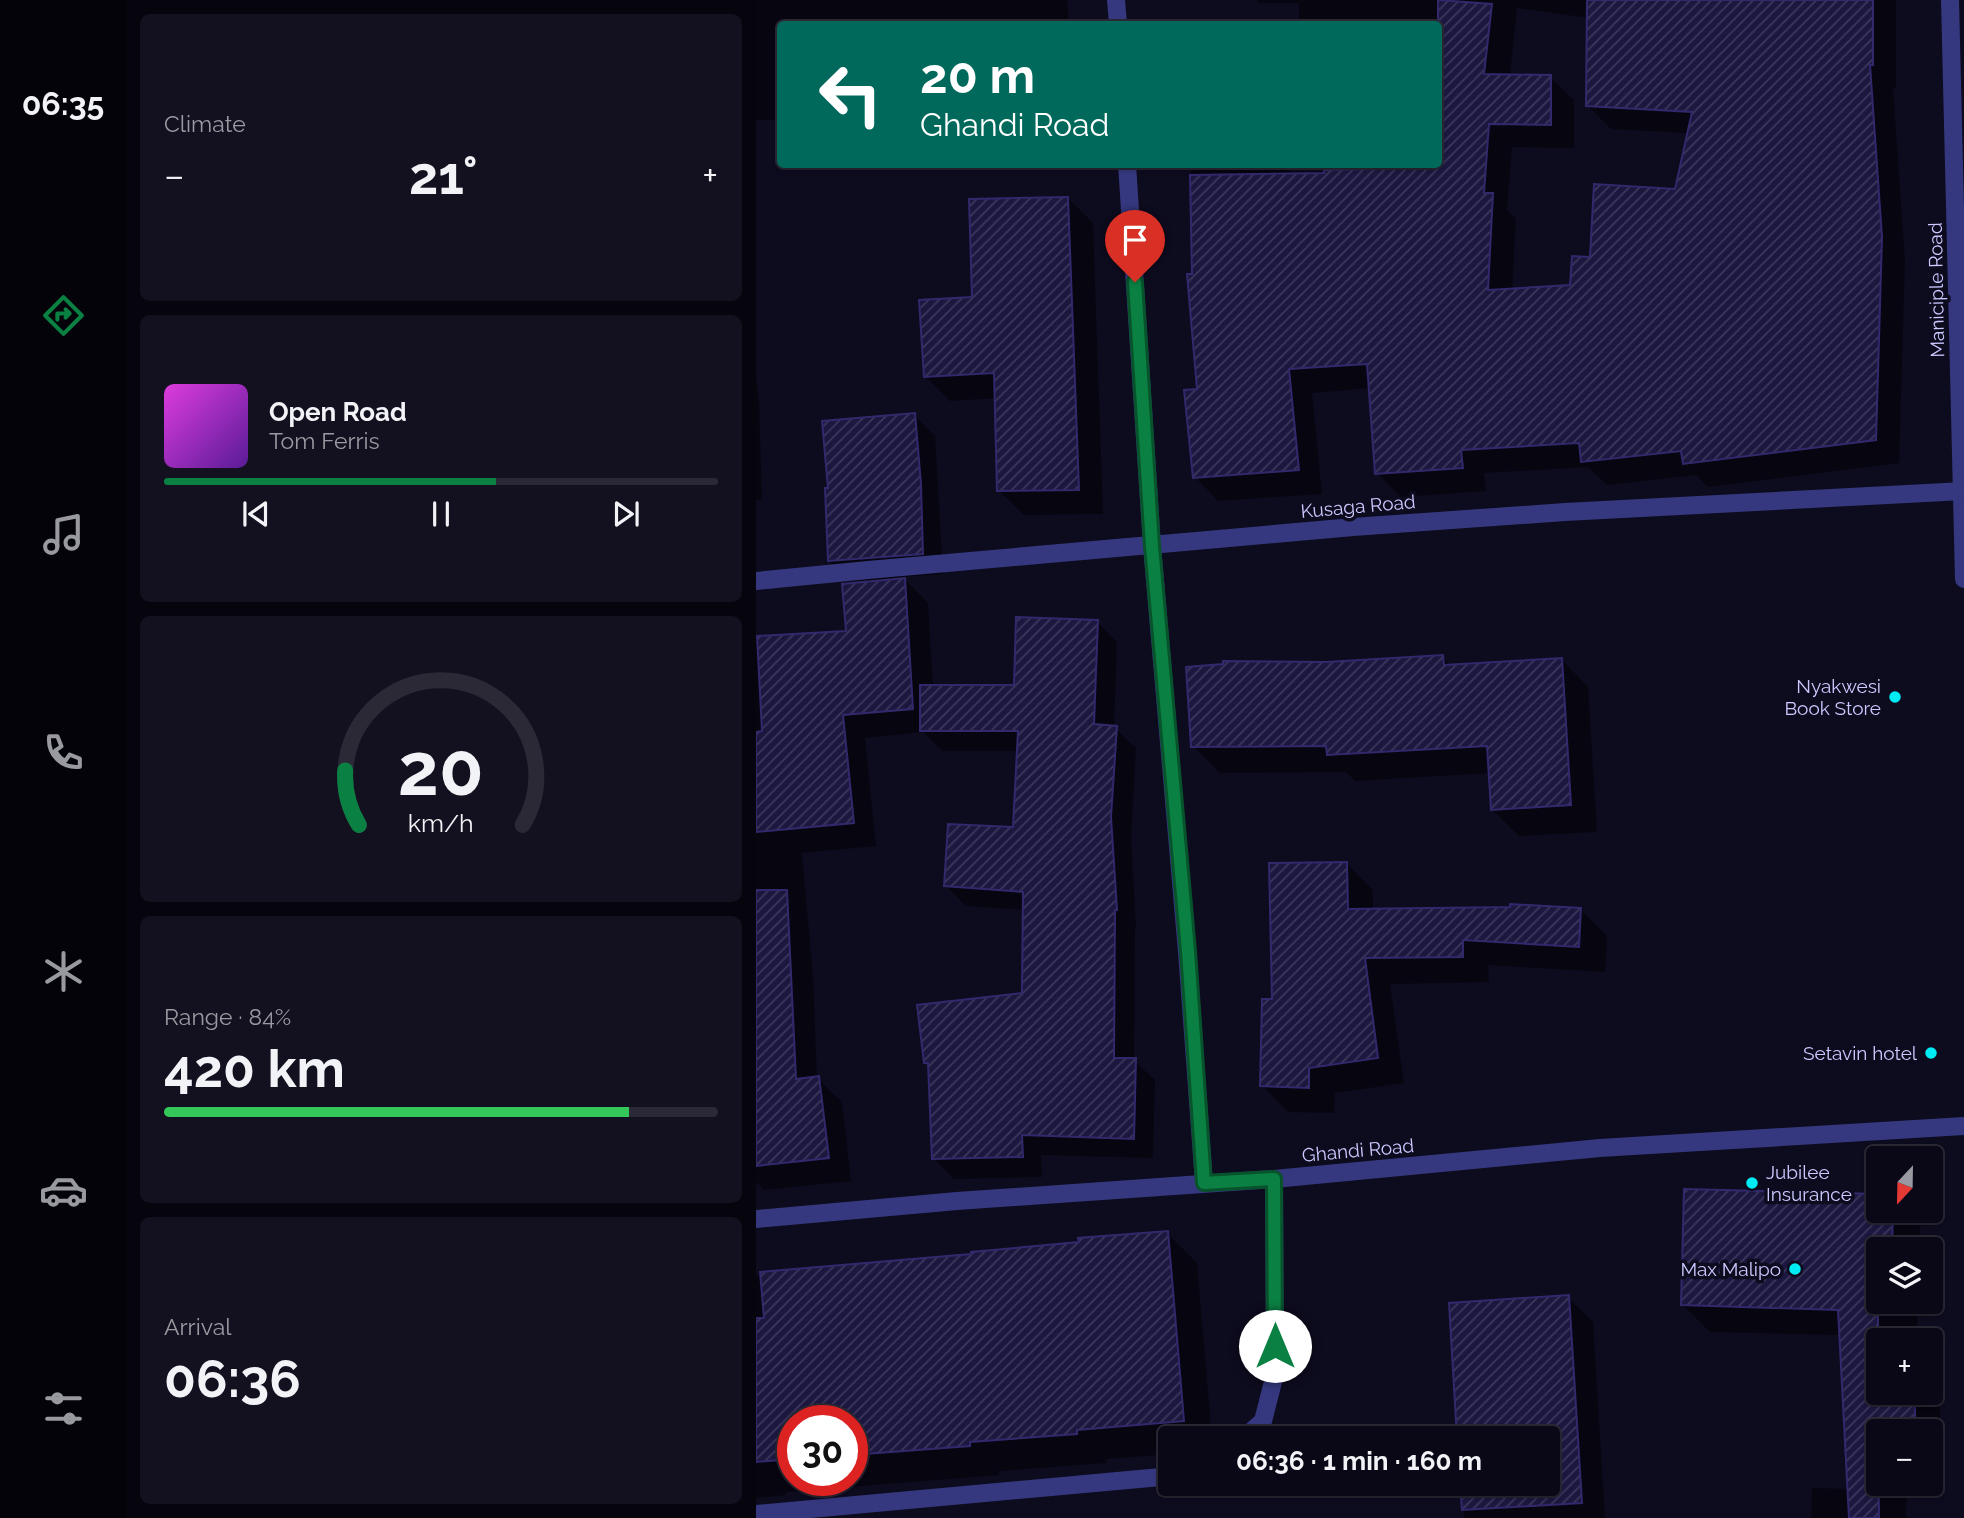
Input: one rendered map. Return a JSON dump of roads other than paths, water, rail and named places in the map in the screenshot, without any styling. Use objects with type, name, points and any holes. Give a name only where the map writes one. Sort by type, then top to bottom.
[{"type":"street","points":[[1116,0],[1118,21]]},
{"type":"street","name":"Maniciple Road","points":[[1950,0],[1964,579]]},
{"type":"street","points":[[1127,168],[1152,546],[1188,951],[1204,1183]]},
{"type":"street","name":"Kusaga Road","points":[[756,582],[1353,527],[1552,513],[1963,491]]},
{"type":"street","name":"Ghandi Road","points":[[756,1219],[957,1201],[1274,1179],[1600,1148],[1964,1126]]},
{"type":"street","points":[[1257,1426],[1263,1421],[1275,1374],[1274,1179]]},
{"type":"street","points":[[756,1514],[1158,1477]]},
{"type":"place","name":"Nyakwesi Book Store","points":[[1895,697]]},
{"type":"place","name":"Setavin hotel","points":[[1931,1053]]},
{"type":"place","name":"Jubilee Insurance","points":[[1752,1183]]},
{"type":"place","name":"Max Malipo","points":[[1795,1269]]}]
